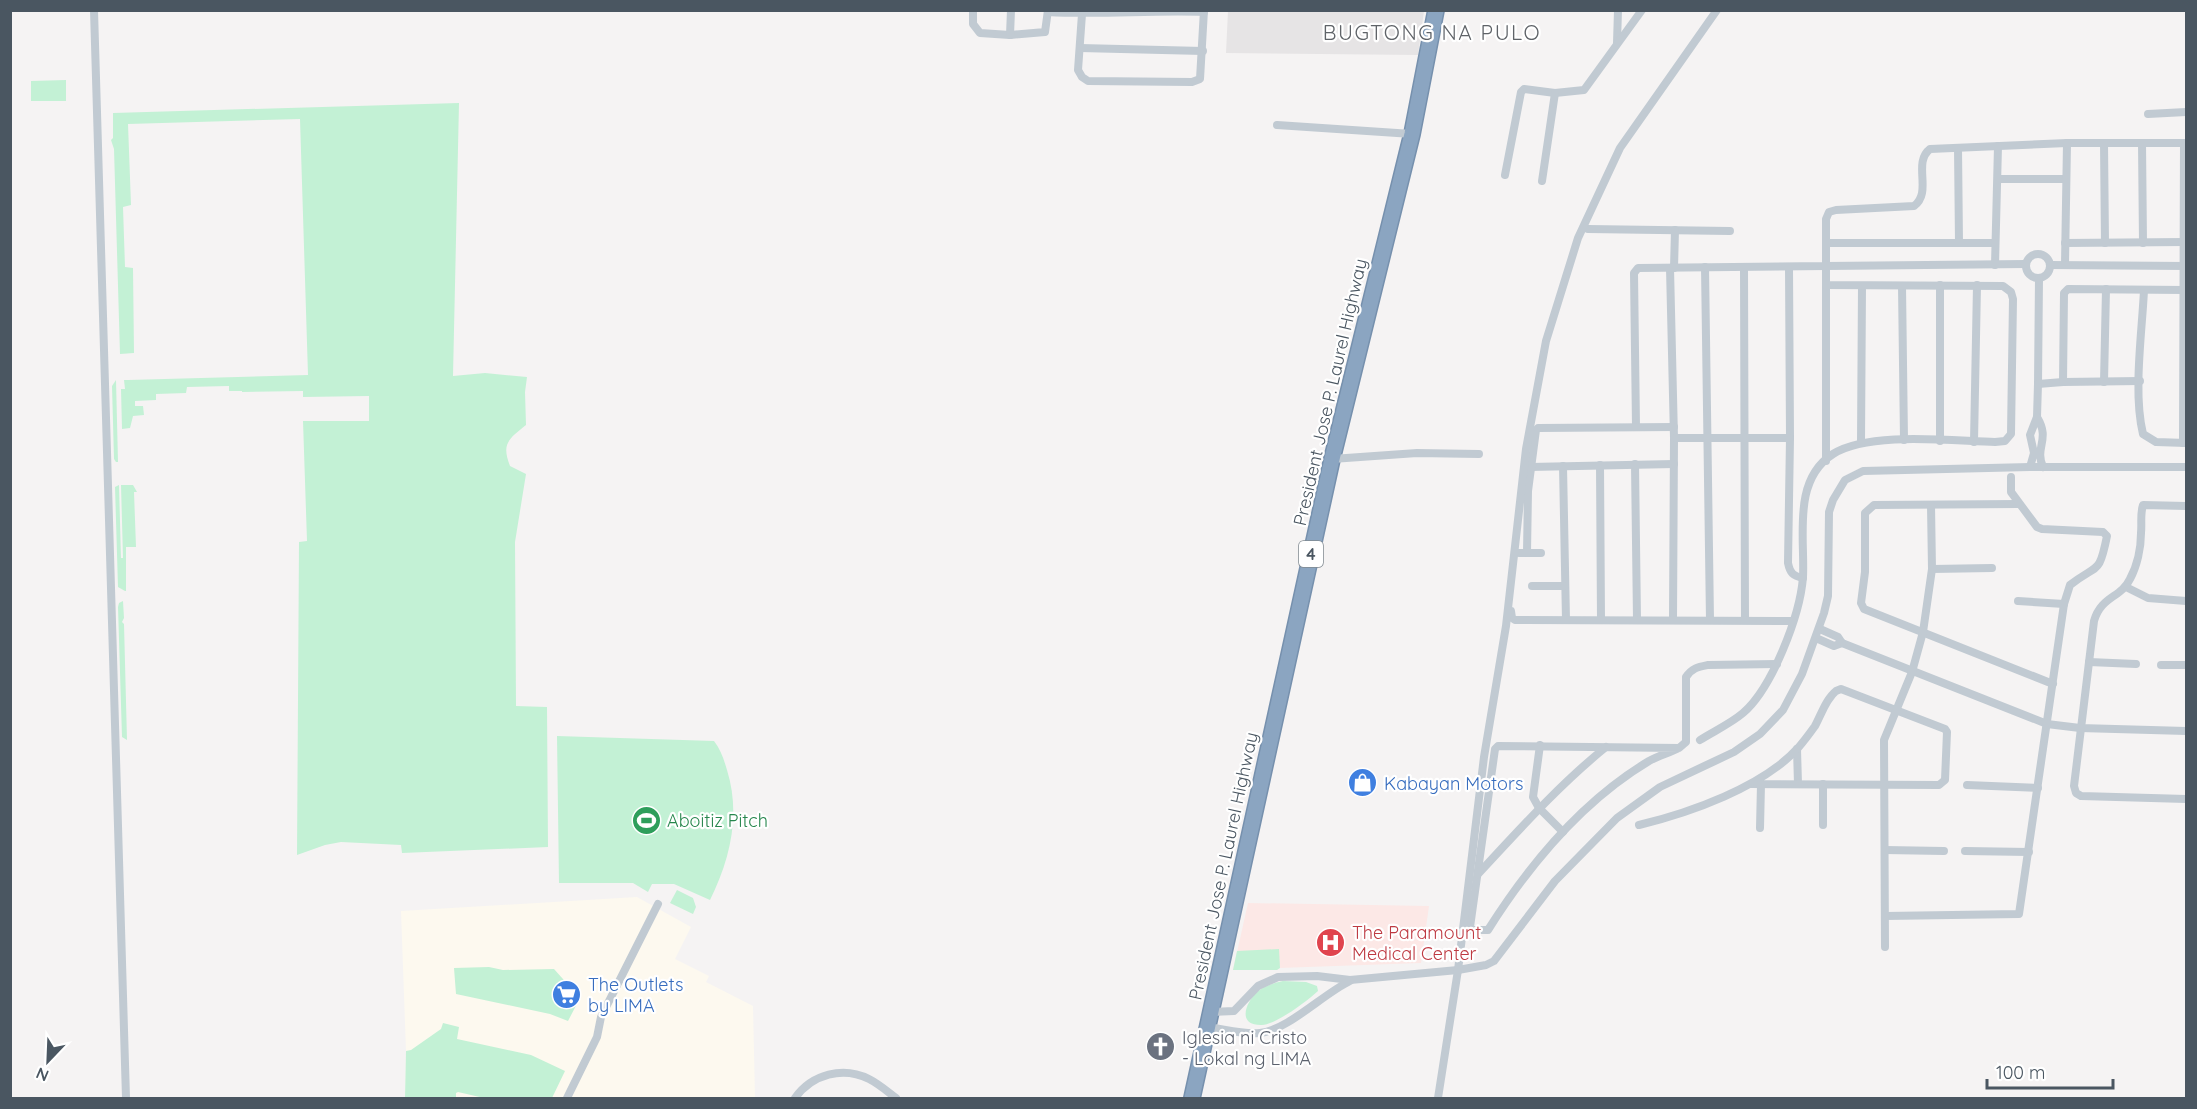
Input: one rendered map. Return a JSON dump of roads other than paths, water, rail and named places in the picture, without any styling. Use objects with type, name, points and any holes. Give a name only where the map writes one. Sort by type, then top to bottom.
[{"type":"highway","name":"President Jose P. Laurel Highway","points":[[1192,1098],[1332,459],[1412,135],[1436,10]]},
{"type":"street","points":[[94,10],[126,1098]]},
{"type":"street","points":[[973,10],[973,24],[980,33],[1010,35],[1045,32],[1048,11],[1083,14],[1204,11],[1200,79],[1192,82],[1088,81],[1082,78],[1077,70],[1083,14]]},
{"type":"street","points":[[1010,35],[1011,10]]},
{"type":"street","points":[[1617,43],[1618,10]]},
{"type":"street","points":[[1505,175],[1521,92],[1524,89],[1555,93],[1584,90],[1642,10]]},
{"type":"street","points":[[1438,1098],[1458,970],[1484,757],[1506,626],[1526,449],[1546,341],[1578,238],[1620,148],[1717,10]]},
{"type":"street","points":[[1080,48],[1203,51]]},
{"type":"street","points":[[1542,181],[1555,93]]},
{"type":"street","points":[[2148,114],[2187,112]]},
{"type":"street","points":[[1276,125],[1412,135]]},
{"type":"street","points":[[2065,264],[2067,143]]},
{"type":"street","points":[[1826,461],[1826,219],[1829,212],[1836,210],[1914,206],[1921,202],[1924,159],[1926,152],[1930,149],[2067,143],[2185,143],[2185,443],[2156,442],[2143,434],[2140,381],[2144,290]]},
{"type":"street","points":[[2104,143],[2106,243]]},
{"type":"street","points":[[2142,143],[2144,243]]},
{"type":"street","points":[[1995,265],[1998,146]]},
{"type":"street","points":[[1958,148],[1959,243]]},
{"type":"street","points":[[1998,179],[2066,179]]},
{"type":"street","points":[[1588,229],[1730,231]]},
{"type":"street","points":[[1673,620],[1672,268],[1674,230]]},
{"type":"street","points":[[2065,243],[2184,242]]},
{"type":"street","points":[[1826,243],[1995,243]]},
{"type":"street","points":[[1636,427],[1634,273],[1638,268],[2026,264],[2033,256],[2040,255],[2047,258],[2050,264],[2046,275],[2039,278],[2029,274],[2026,264]]},
{"type":"street","points":[[2050,264],[2185,266]]},
{"type":"street","points":[[1705,267],[1710,620]]},
{"type":"street","points":[[1744,267],[1745,620]]},
{"type":"street","points":[[1789,267],[1788,563],[1790,572],[1803,578]]},
{"type":"street","points":[[2030,467],[2034,453],[2030,435],[2037,417],[2039,278]]},
{"type":"street","points":[[1700,740],[1744,712],[1758,696],[1777,664],[1793,621],[1803,578],[1804,501],[1808,486],[1820,466],[1832,454],[1861,442],[1904,440],[1974,442],[2005,441],[2009,438],[2012,427],[2013,299],[2011,292],[2003,286],[1977,285],[1826,285]]},
{"type":"street","points":[[1861,442],[1862,285]]},
{"type":"street","points":[[1902,285],[1904,440]]},
{"type":"street","points":[[1940,285],[1940,441]]},
{"type":"street","points":[[1974,442],[1977,285]]},
{"type":"street","points":[[2064,382],[2064,293],[2068,289],[2184,290]]},
{"type":"street","points":[[2104,382],[2106,289]]},
{"type":"street","points":[[2038,384],[2140,381]]},
{"type":"street","points":[[2037,417],[2043,427],[2044,435],[2040,459],[2043,467]]},
{"type":"street","points":[[1541,553],[1523,553],[1530,467],[1538,428],[1674,427]]},
{"type":"street","points":[[1674,438],[1790,438]]},
{"type":"street","points":[[1332,459],[1418,453],[1479,454]]},
{"type":"street","points":[[1530,467],[1674,464]]},
{"type":"street","points":[[1600,465],[1601,620]]},
{"type":"street","points":[[1635,465],[1637,620]]},
{"type":"street","points":[[1563,466],[1566,620]]},
{"type":"street","points":[[1209,1019],[1234,1011],[1258,986],[1278,977],[1317,976],[1350,980],[1458,970],[1486,965],[1494,961],[1555,881],[1617,818],[1660,787],[1734,752],[1760,734],[1783,710],[1802,674],[1820,628],[1827,596],[1829,512],[1837,491],[1845,480],[1863,471],[2030,467],[2187,467]]},
{"type":"street","points":[[1885,916],[2019,914],[2064,604],[2070,585],[2101,563],[2107,536],[2103,532],[2037,527],[2011,492],[2012,477]]},
{"type":"street","points":[[1789,501],[1804,501]]},
{"type":"street","points":[[2018,504],[1875,505],[1865,513],[1865,572],[1862,606],[1864,609],[2053,684]]},
{"type":"street","points":[[1885,947],[1884,740],[1912,672],[1923,632],[1932,569],[1932,505]]},
{"type":"street","points":[[2187,506],[2143,505],[2137,560],[2126,587],[2105,601],[2097,611],[2074,786],[2076,793],[2081,796],[2187,799]]},
{"type":"street","points":[[1932,569],[1992,568]]},
{"type":"street","points":[[1532,586],[1565,586]]},
{"type":"street","points":[[2126,587],[2148,597],[2187,601]]},
{"type":"street","points":[[1513,596],[1510,614],[1515,621],[1793,621]]},
{"type":"street","points":[[2018,601],[2064,604]]},
{"type":"street","points":[[1820,628],[1838,637],[1842,643],[2047,724],[2080,728],[2187,731]]},
{"type":"street","points":[[1816,638],[1834,646],[1842,643]]},
{"type":"street","points":[[2089,663],[2136,664]]},
{"type":"street","points":[[1679,748],[1502,745],[1495,749],[1470,927],[1472,930],[1488,930],[1514,889],[1563,831],[1607,791],[1650,761],[1679,748],[1686,742],[1686,677],[1691,670],[1708,665],[1777,664]]},
{"type":"street","points":[[2161,665],[2187,665]]},
{"type":"street","points":[[1639,825],[1669,818],[1751,784],[1779,765],[1797,749],[1814,728],[1833,693],[1841,689],[1946,730],[1945,780],[1939,785],[1751,784]]},
{"type":"street","points":[[1540,745],[1533,797],[1539,808],[1563,831]]},
{"type":"street","points":[[1478,875],[1539,808],[1606,746]]},
{"type":"street","points":[[1645,747],[1650,761]]},
{"type":"street","points":[[1797,749],[1798,784]]},
{"type":"street","points":[[1760,828],[1761,784]]},
{"type":"street","points":[[1823,784],[1823,825]]},
{"type":"street","points":[[1967,785],[2038,788]]},
{"type":"street","points":[[1885,850],[1944,851]]},
{"type":"street","points":[[1965,850],[2029,852]]},
{"type":"street","points":[[567,1098],[597,1037],[601,1017],[658,904]]},
{"type":"street","points":[[1209,1019],[1252,1033],[1267,1031],[1291,1019],[1350,980]]},
{"type":"street","points":[[795,1098],[818,1078],[850,1073],[869,1079],[896,1098]]},
{"type":"place","name":"Kabayan Motors","points":[[1363,783]]},
{"type":"place","name":"Aboitiz Pitch","points":[[646,820]]},
{"type":"place","name":"The Paramount Medical Center","points":[[1331,942]]},
{"type":"place","name":"The Outlets by LIMA","points":[[567,994]]},
{"type":"place","name":"Iglesia ni Cristo - Lokal ng LIMA","points":[[1161,1047]]},
{"type":"district","name":"BUGTONG NA PULO","points":[[1432,32]]}]
